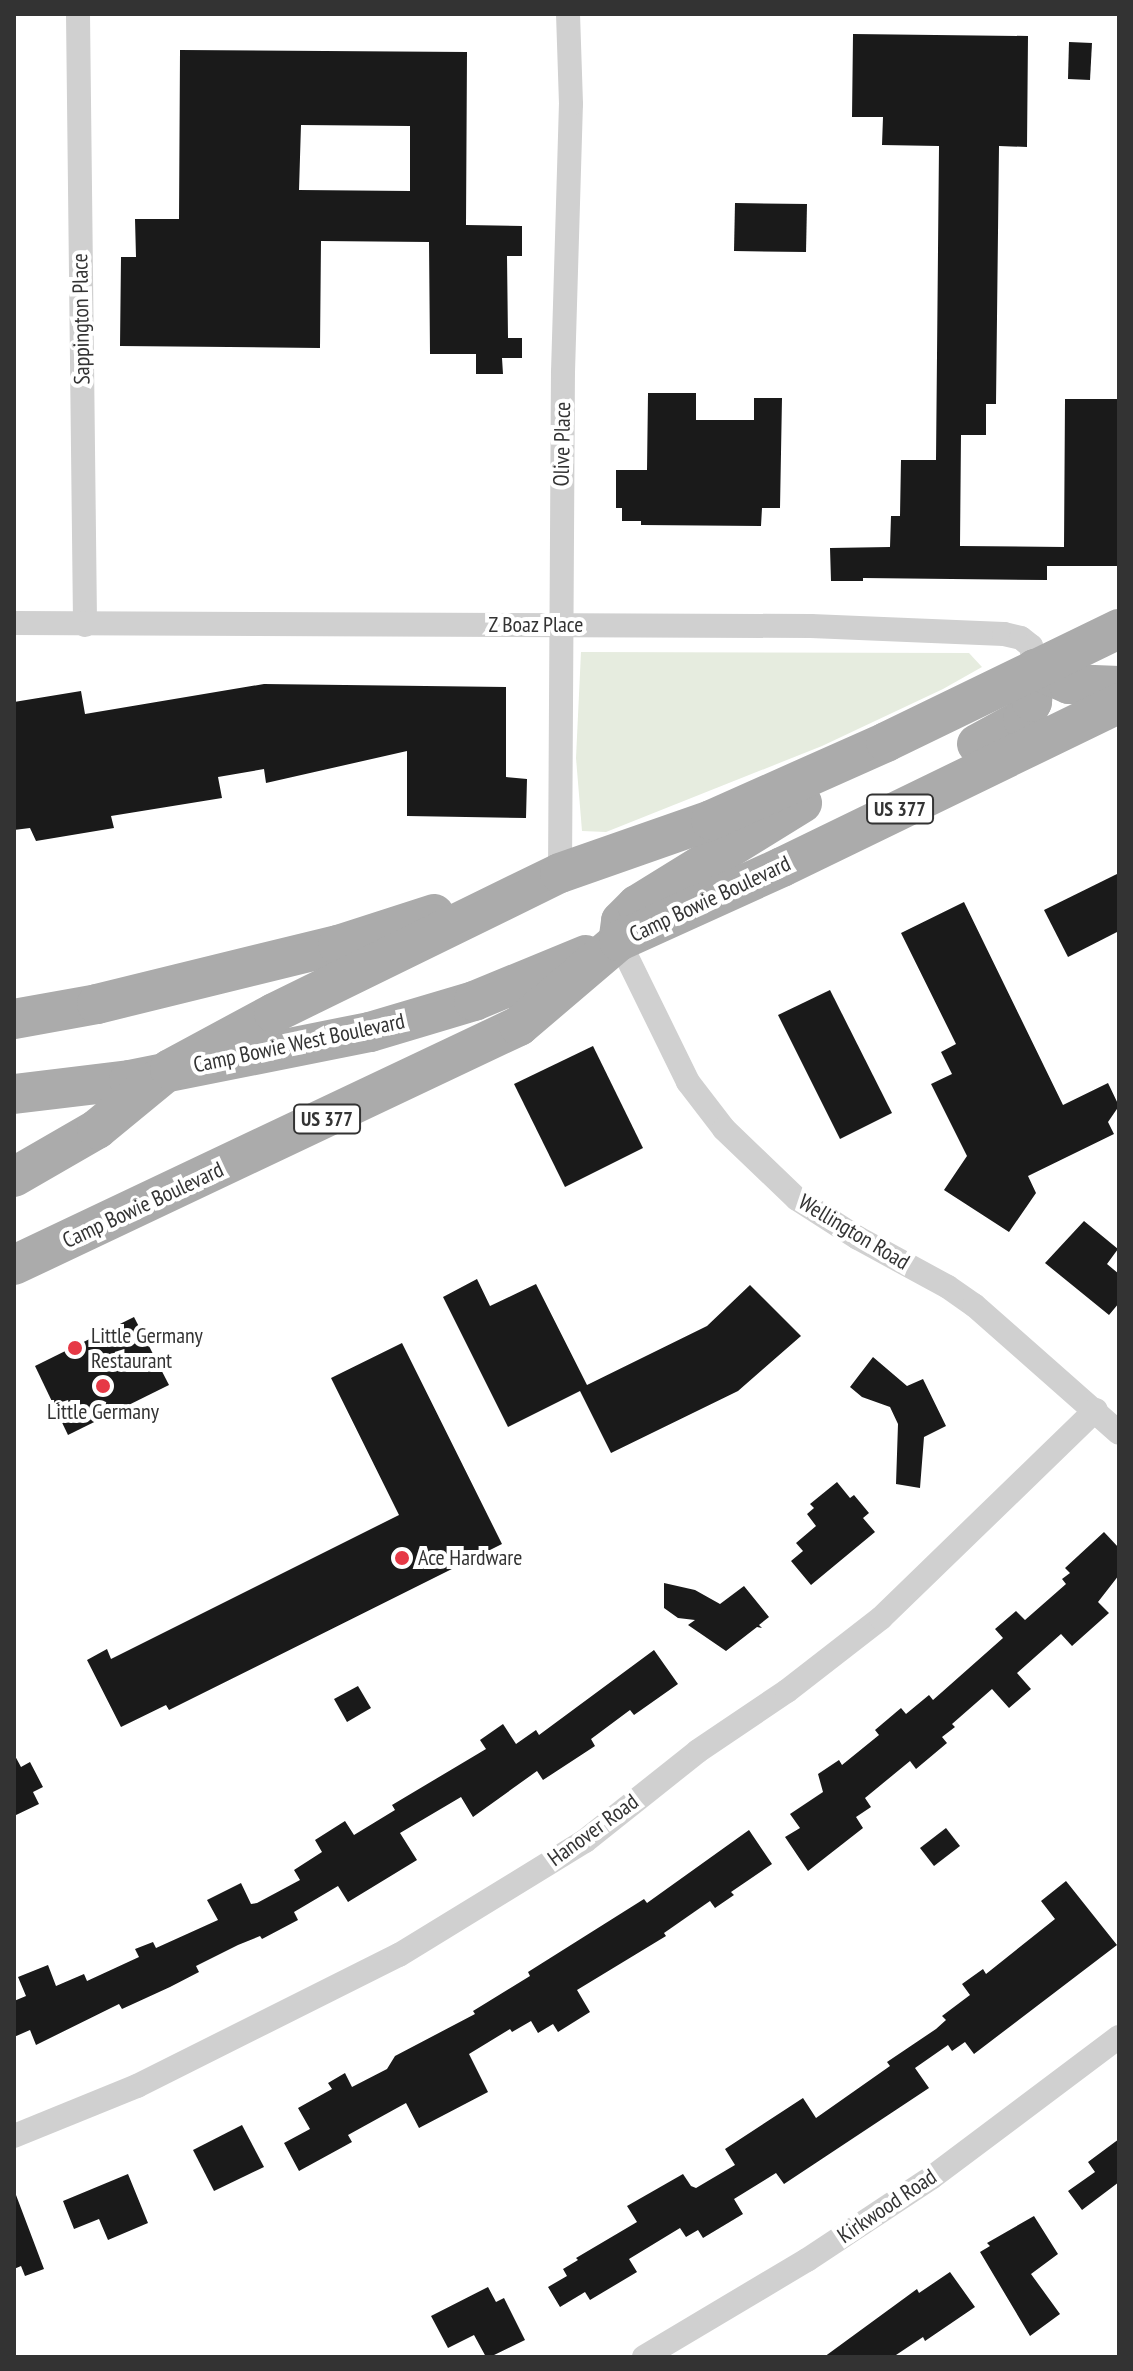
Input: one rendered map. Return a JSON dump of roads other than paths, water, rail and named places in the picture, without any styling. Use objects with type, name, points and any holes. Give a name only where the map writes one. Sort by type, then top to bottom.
[{"type":"main road","points":[[14,1019],[97,1004],[338,945],[711,820],[886,742],[1119,629]]},
{"type":"main road","points":[[1035,669],[1069,684],[1119,686]]},
{"type":"main road","points":[[846,836],[858,812],[893,788],[1023,719],[1032,702],[1035,669]]},
{"type":"main road","name":"Camp Bowie Boulevard","points":[[14,1265],[519,1026],[619,941],[846,836],[1119,703]]},
{"type":"main road","points":[[619,941],[621,921],[637,905],[851,773],[886,742]]},
{"type":"main road","points":[[14,1177],[97,1129],[170,1069],[274,1013],[560,873]]},
{"type":"main road","name":"Camp Bowie West Boulevard","points":[[14,1094],[129,1080],[170,1069],[316,1045],[474,1001],[619,941]]},
{"type":"street","name":"Sappington Place","points":[[78,14],[85,625]]},
{"type":"street","name":"Olive Place","points":[[560,873],[563,372],[571,104],[568,14]]},
{"type":"street","name":"Z Boaz Place","points":[[14,623],[811,626],[1004,634],[1021,638],[1031,646],[1035,669]]},
{"type":"street","name":"Wellington Road","points":[[619,941],[688,1082],[724,1129],[797,1199],[870,1245],[948,1287],[1096,1410],[1119,1433]]},
{"type":"street","name":"Hanover Road","points":[[14,2136],[150,2080],[373,1968],[585,1841],[698,1751],[787,1691],[881,1618],[1096,1410]]},
{"type":"street","name":"Kirkwood Road","points":[[644,2357],[807,2260],[931,2178],[1119,2037]]},
{"type":"place","name":"Little Germany Restaurant","points":[[75,1348]]},
{"type":"place","name":"Little Germany","points":[[103,1386]]},
{"type":"place","name":"Ace Hardware","points":[[402,1558]]}]
